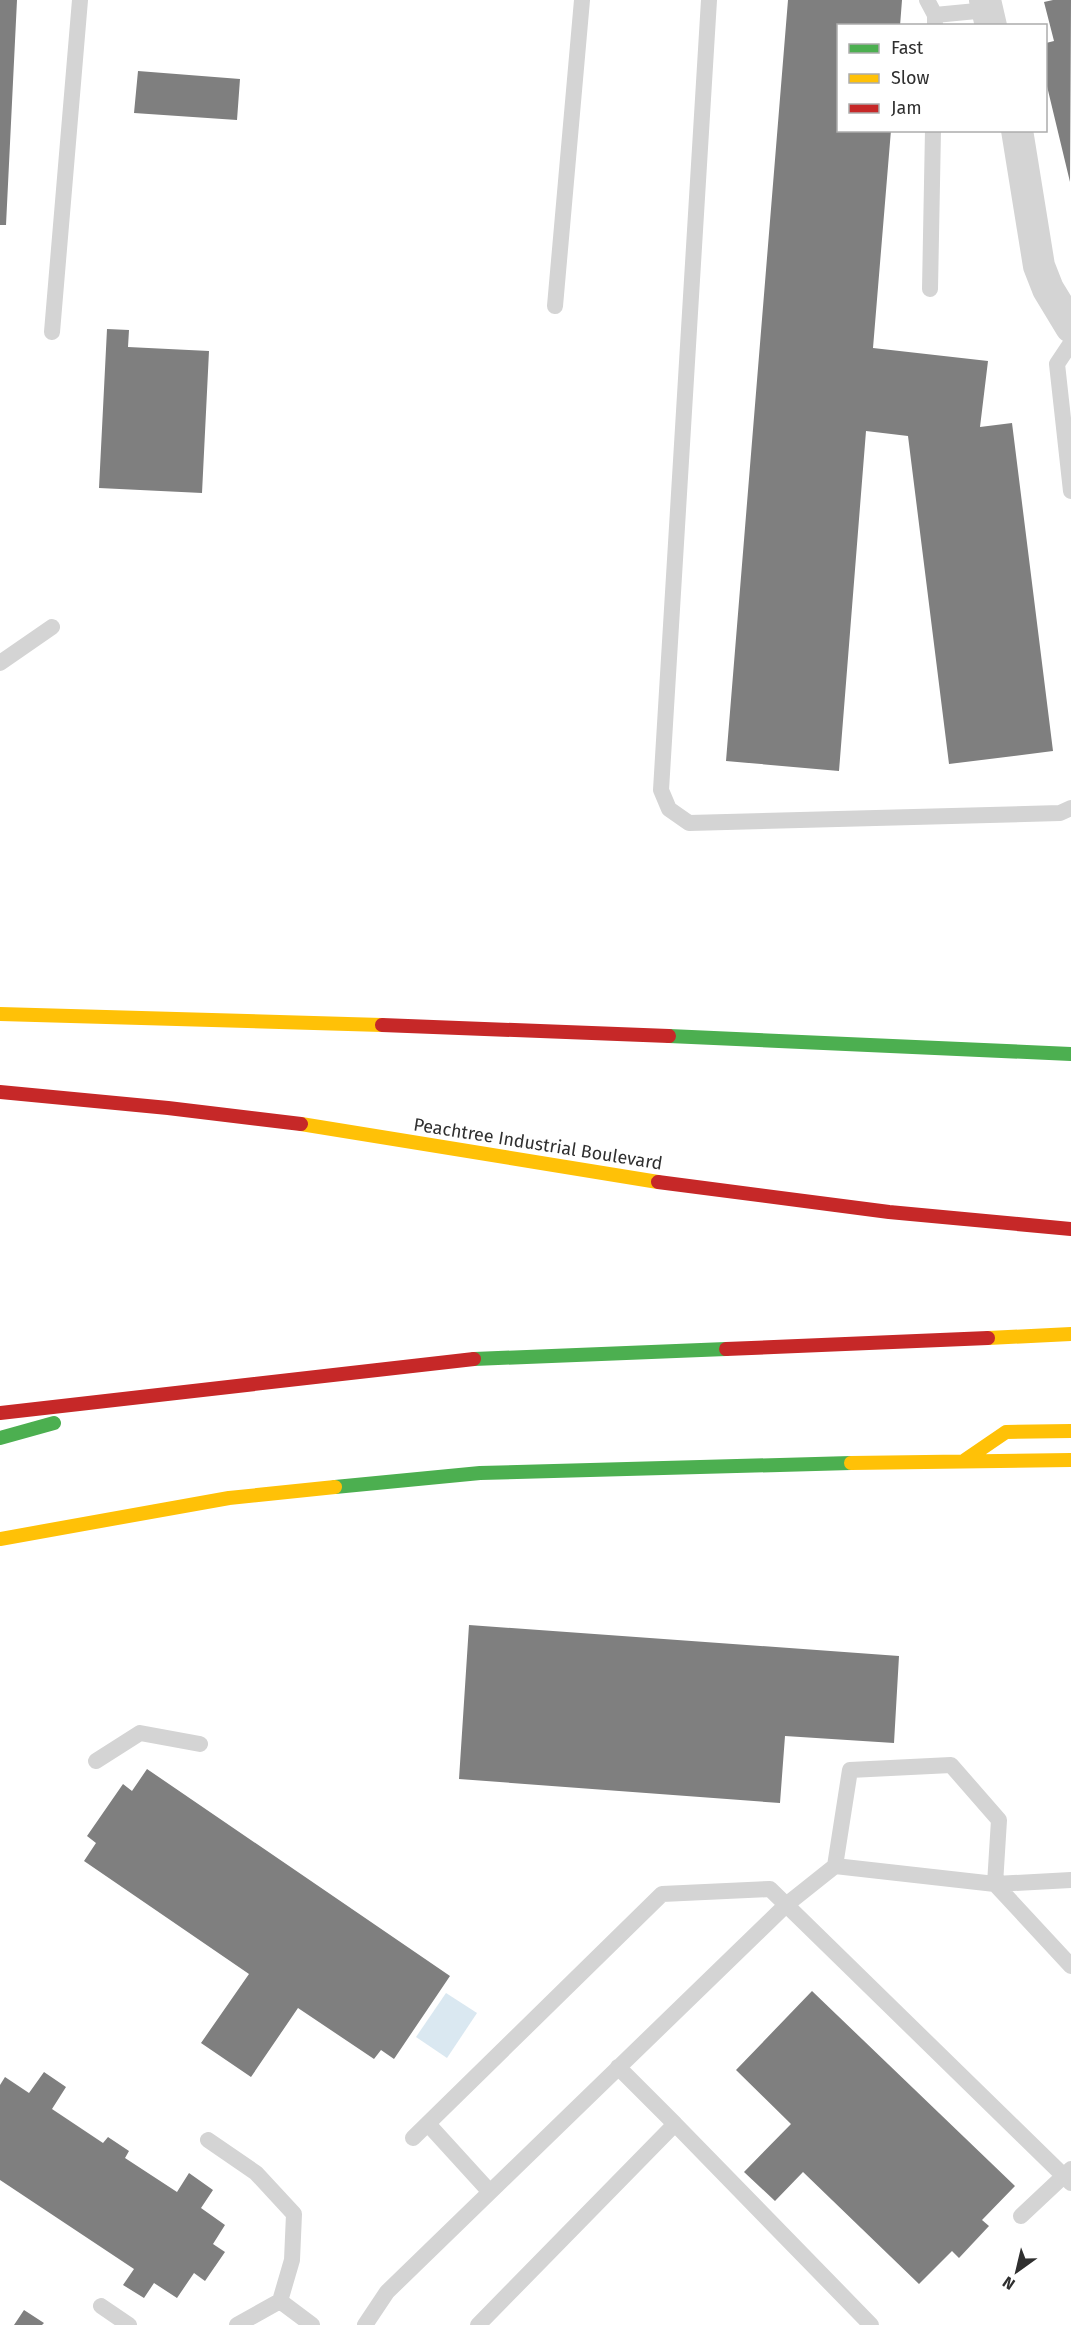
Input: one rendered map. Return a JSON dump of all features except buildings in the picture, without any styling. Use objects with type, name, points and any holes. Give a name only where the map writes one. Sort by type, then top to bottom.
[{"type":"main road","points":[[0,1014],[568,1031],[1071,1054]]},
{"type":"main road","name":"Peachtree Industrial Boulevard","points":[[0,1092],[203,1111],[301,1124],[599,1173],[835,1207],[1071,1229]]},
{"type":"main road","points":[[0,1413],[460,1360],[1071,1334]]},
{"type":"main road","points":[[0,1438],[157,1395]]},
{"type":"main road","points":[[965,1460],[1006,1432],[1071,1431]]},
{"type":"main road","points":[[0,1539],[229,1498],[492,1473],[965,1460],[1071,1460]]},
{"type":"street","points":[[1017,132],[1039,266],[1048,290],[1071,327]]},
{"type":"lane","points":[[52,332],[80,0]]},
{"type":"lane","points":[[555,306],[582,0]]},
{"type":"lane","points":[[709,0],[661,790],[669,809],[689,822],[1060,813],[1071,808]]},
{"type":"lane","points":[[932,13],[988,12]]},
{"type":"lane","points":[[930,289],[933,132]]},
{"type":"lane","points":[[1071,343],[1057,364],[1071,490]]},
{"type":"lane","points":[[0,663],[52,627]]},
{"type":"lane","points":[[96,1761],[140,1733],[200,1744]]},
{"type":"lane","points":[[365,2325],[387,2292],[786,1905],[835,1866],[850,1770],[951,1765],[999,1820],[995,1884],[1071,1966]]},
{"type":"lane","points":[[835,1866],[995,1884],[1071,1880]]},
{"type":"lane","points":[[413,2138],[662,1894],[770,1889],[1069,2176],[1021,2216]]},
{"type":"lane","points":[[618,2067],[871,2325]]},
{"type":"lane","points":[[428,2124],[490,2192]]},
{"type":"lane","points":[[478,2325],[675,2124]]},
{"type":"lane","points":[[208,2140],[256,2173],[294,2214],[292,2260],[280,2301],[237,2325]]},
{"type":"lane","points":[[280,2301],[312,2325]]},
{"type":"lane","points":[[101,2306],[129,2325]]},
{"type":"shaded area","points":[[446,1993],[477,2013],[447,2058],[416,2037]]},
{"type":"traffic: fast","points":[[669,1036],[1071,1054]]},
{"type":"traffic: fast","points":[[474,1359],[726,1349]]},
{"type":"traffic: fast","points":[[0,1438],[54,1423]]},
{"type":"traffic: fast","points":[[335,1487],[480,1473],[851,1463]]},
{"type":"traffic: slow","points":[[0,1014],[382,1025]]},
{"type":"traffic: slow","points":[[301,1124],[658,1182]]},
{"type":"traffic: slow","points":[[988,1338],[1071,1334]]},
{"type":"traffic: slow","points":[[965,1460],[1006,1432],[1071,1431]]},
{"type":"traffic: slow","points":[[851,1463],[1071,1460]]},
{"type":"traffic: slow","points":[[0,1539],[229,1498],[335,1487]]},
{"type":"traffic: jam","points":[[382,1025],[669,1036]]},
{"type":"traffic: jam","points":[[0,1092],[168,1108],[301,1124]]},
{"type":"traffic: jam","points":[[658,1182],[889,1212],[1071,1229]]},
{"type":"traffic: jam","points":[[726,1349],[988,1338]]},
{"type":"traffic: jam","points":[[0,1413],[474,1359]]}]
